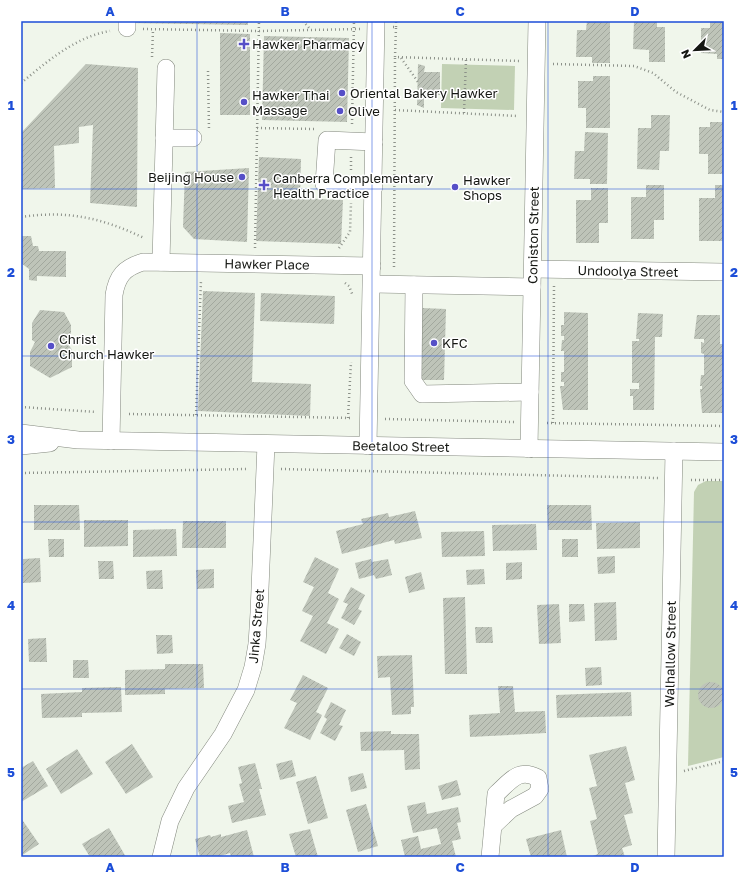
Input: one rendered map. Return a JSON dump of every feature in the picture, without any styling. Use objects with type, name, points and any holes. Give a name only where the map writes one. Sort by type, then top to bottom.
[{"type":"street","name":"Coniston Street","points":[[529,449],[537,21]]},
{"type":"street","points":[[368,446],[376,24]]},
{"type":"street","points":[[159,64],[164,138],[161,262]]},
{"type":"street","points":[[164,138],[201,136]]},
{"type":"street","points":[[374,142],[326,140],[324,184],[374,187]]},
{"type":"street","name":"Hawker Place","points":[[111,441],[104,409],[114,295],[116,282],[121,274],[133,265],[143,262],[161,262],[372,266]]},
{"type":"street","name":"Undoolya Street","points":[[533,269],[724,272]]},
{"type":"street","points":[[372,284],[532,287]]},
{"type":"street","points":[[414,285],[413,381],[422,394],[530,392]]},
{"type":"street","name":"Beetaloo Street","points":[[21,433],[78,440],[111,441],[724,452]]},
{"type":"street","name":"Beetaloo Street","points":[[21,446],[78,440]]},
{"type":"street","name":"Jinka Street","points":[[161,857],[170,821],[186,788],[223,734],[246,690],[253,667],[259,621],[266,444]]},
{"type":"street","name":"Walhallow Street","points":[[666,857],[674,451]]},
{"type":"street","points":[[490,857],[493,826]]},
{"type":"path","points":[[255,249],[259,21]]},
{"type":"path","points":[[303,21],[312,30]]},
{"type":"path","points":[[338,250],[350,232],[354,21]]},
{"type":"path","points":[[394,284],[396,21]]},
{"type":"path","points":[[21,83],[53,57],[86,37],[127,25],[153,30],[259,31],[354,29],[376,24],[396,27]]},
{"type":"path","points":[[153,30],[159,64]]},
{"type":"path","points":[[395,58],[521,61],[521,69]]},
{"type":"path","points":[[400,58],[418,82]]},
{"type":"path","points":[[464,113],[466,60]]},
{"type":"path","points":[[536,62],[548,64],[634,66],[653,73],[676,92],[710,110],[724,112]]},
{"type":"path","points":[[201,136],[208,71]]},
{"type":"path","points":[[395,110],[519,116],[519,108]]},
{"type":"path","points":[[257,128],[321,129]]},
{"type":"path","points":[[21,217],[76,215],[116,225],[145,239]]},
{"type":"path","points":[[143,243],[146,231]]},
{"type":"path","points":[[247,248],[262,249]]},
{"type":"path","points":[[553,423],[554,269]]},
{"type":"path","points":[[196,416],[201,278],[208,278]]},
{"type":"path","points":[[341,280],[349,286],[354,297]]},
{"type":"path","points":[[348,418],[351,354]]},
{"type":"path","points":[[21,407],[97,412],[104,409],[196,416],[369,418],[724,426]]},
{"type":"path","points":[[21,473],[246,469],[251,474]]},
{"type":"path","points":[[275,469],[654,478]]},
{"type":"path","points":[[690,480],[724,480]]},
{"type":"path","points":[[668,774],[724,761]]},
{"type":"green space","points":[[442,64],[515,66],[514,110],[441,108]]},
{"type":"green space","points":[[706,481],[724,481],[724,757],[688,766],[694,492],[698,485]]},
{"type":"building","points":[[131,21],[248,21],[248,25],[131,23]]},
{"type":"building","points":[[587,21],[610,21],[610,63],[592,63],[592,57],[576,57],[577,30],[586,30]]},
{"type":"building","points":[[634,21],[657,21],[657,27],[665,27],[665,62],[649,62],[649,50],[633,49]]},
{"type":"building","points":[[710,21],[724,21],[724,59],[717,59],[717,54],[701,53],[701,28],[710,28]]},
{"type":"building","points":[[220,33],[250,34],[250,115],[220,115]]},
{"type":"building","points":[[264,36],[349,38],[347,122],[262,120]]},
{"type":"building","points":[[86,64],[138,68],[137,207],[90,203],[93,125],[79,127],[79,143],[54,146],[55,188],[21,189],[21,133]]},
{"type":"building","points":[[418,64],[425,66],[424,72],[440,72],[440,95],[424,95],[424,108],[417,105]]},
{"type":"building","points":[[593,76],[610,76],[610,128],[586,128],[586,108],[578,108],[578,81],[593,81]]},
{"type":"building","points":[[651,115],[670,115],[669,151],[660,151],[659,170],[637,169],[638,128],[651,128]]},
{"type":"building","points":[[710,122],[724,122],[724,174],[708,174],[708,154],[699,154],[699,127],[710,127]]},
{"type":"building","points":[[585,132],[608,133],[607,184],[590,184],[590,179],[574,179],[575,151],[584,151]]},
{"type":"building","points":[[259,157],[301,159],[300,198],[343,200],[341,244],[256,241]]},
{"type":"building","points":[[249,168],[247,242],[194,239],[183,227],[185,172]]},
{"type":"building","points":[[646,185],[664,185],[664,220],[654,220],[654,239],[631,239],[631,197],[646,197]]},
{"type":"building","points":[[715,185],[724,185],[723,241],[699,241],[699,198],[715,198]]},
{"type":"building","points":[[591,188],[608,188],[608,223],[599,223],[599,243],[576,243],[576,200],[591,200]]},
{"type":"building","points":[[21,236],[31,236],[33,246],[38,246],[39,251],[66,251],[66,277],[37,276],[37,281],[29,280],[29,269],[21,263]]},
{"type":"building","points":[[203,291],[255,293],[252,382],[311,384],[310,416],[198,411]]},
{"type":"building","points":[[261,293],[335,296],[334,324],[260,321]]},
{"type":"building","points":[[422,308],[446,309],[444,380],[419,380]]},
{"type":"building","name":"Christ Church Hawker","points":[[40,310],[64,312],[71,325],[71,340],[67,342],[72,350],[72,367],[50,378],[30,366],[30,352],[35,342],[32,340],[32,323]]},
{"type":"building","points":[[564,312],[588,313],[588,410],[563,410],[560,386],[564,386],[564,382],[561,382],[561,372],[564,372],[564,351],[561,351],[564,336],[561,336],[561,325],[564,325]]},
{"type":"building","points":[[638,313],[663,314],[662,337],[655,337],[654,410],[633,410],[633,396],[630,396],[630,389],[639,389],[639,383],[632,383],[632,341],[639,341],[639,339],[636,339]]},
{"type":"building","points":[[697,315],[720,315],[720,344],[724,344],[724,413],[702,413],[700,389],[702,389],[702,386],[700,386],[701,375],[704,375],[704,354],[701,353],[701,342],[704,343],[704,339],[694,339]]},
{"type":"building","points":[[34,505],[79,505],[80,530],[34,530]]},
{"type":"building","points":[[547,505],[591,505],[592,530],[548,530]]},
{"type":"building","points":[[415,511],[422,538],[395,544],[394,540],[342,554],[336,531],[363,524],[361,519],[388,513],[389,517]]},
{"type":"building","points":[[84,520],[128,520],[128,546],[84,547]]},
{"type":"building","points":[[183,521],[226,521],[226,548],[182,548]]},
{"type":"building","points":[[640,522],[640,548],[597,549],[596,523]]},
{"type":"building","points":[[536,524],[537,550],[493,551],[492,525]]},
{"type":"building","points":[[176,529],[177,556],[133,557],[133,530]]},
{"type":"building","points":[[484,531],[485,556],[442,557],[441,532]]},
{"type":"building","points":[[48,539],[64,539],[64,557],[49,557]]},
{"type":"building","points":[[562,539],[578,539],[578,557],[562,557]]},
{"type":"building","points":[[615,556],[615,573],[598,574],[597,557]]},
{"type":"building","points":[[315,557],[339,569],[328,593],[339,599],[327,623],[339,629],[326,654],[300,641],[313,616],[302,611],[314,587],[303,582]]},
{"type":"building","points":[[40,558],[41,582],[23,583],[23,559]]},
{"type":"building","points":[[371,559],[372,562],[388,559],[392,575],[376,579],[374,575],[359,579],[355,563]]},
{"type":"building","points":[[98,561],[113,561],[114,579],[99,579]]},
{"type":"building","points":[[522,562],[522,579],[506,580],[506,563]]},
{"type":"building","points":[[214,569],[214,588],[197,589],[196,570]]},
{"type":"building","points":[[484,569],[485,584],[467,585],[466,570]]},
{"type":"building","points":[[162,570],[163,589],[147,589],[146,571]]},
{"type":"building","points":[[421,572],[425,589],[409,593],[405,577]]},
{"type":"building","points":[[351,587],[365,595],[358,609],[362,611],[354,625],[341,618],[348,604],[343,602]]},
{"type":"building","points":[[465,597],[467,674],[445,674],[443,598]]},
{"type":"building","points":[[616,602],[617,640],[595,641],[594,603]]},
{"type":"building","points":[[559,604],[561,643],[539,644],[537,605]]},
{"type":"building","points":[[569,604],[584,604],[585,621],[569,622]]},
{"type":"building","points":[[475,627],[492,627],[493,643],[476,643]]},
{"type":"building","points":[[347,634],[361,642],[354,656],[339,648]]},
{"type":"building","points":[[156,635],[172,635],[173,653],[157,654]]},
{"type":"building","points":[[46,638],[47,662],[29,662],[28,639]]},
{"type":"building","points":[[412,655],[414,707],[411,707],[411,714],[392,715],[390,677],[378,678],[377,656]]},
{"type":"building","points":[[73,660],[88,660],[89,678],[73,678]]},
{"type":"building","points":[[165,664],[203,664],[204,688],[165,689],[165,694],[125,695],[125,670],[165,669]]},
{"type":"building","points":[[601,667],[602,685],[586,686],[585,668]]},
{"type":"building","points":[[303,675],[328,688],[316,712],[322,715],[310,740],[284,728],[297,703],[290,700]]},
{"type":"building","points":[[711,682],[720,686],[724,695],[720,704],[711,708],[702,704],[698,695],[702,686]]},
{"type":"building","points":[[498,686],[513,686],[515,712],[545,711],[546,733],[470,737],[469,715],[500,713]]},
{"type":"building","points":[[121,687],[122,712],[82,713],[82,717],[42,718],[41,694],[82,692],[82,688]]},
{"type":"building","points":[[631,692],[632,716],[557,718],[556,695]]},
{"type":"building","points":[[331,702],[346,710],[339,725],[343,726],[335,741],[320,733],[327,719],[324,717]]},
{"type":"building","points":[[391,731],[391,734],[419,734],[420,769],[405,770],[404,750],[361,751],[360,732]]},
{"type":"building","points":[[132,744],[153,777],[126,794],[105,762]]},
{"type":"building","points":[[626,746],[635,780],[625,783],[633,813],[624,815],[632,845],[622,848],[625,857],[590,857],[598,854],[590,821],[597,819],[589,788],[597,786],[589,755]]},
{"type":"building","points":[[77,749],[93,774],[61,794],[46,769]]},
{"type":"building","points":[[292,760],[296,776],[280,780],[276,764]]},
{"type":"building","points":[[33,761],[48,786],[21,802],[21,768]]},
{"type":"building","points":[[255,763],[262,789],[259,789],[266,815],[232,823],[228,806],[244,802],[239,784],[242,783],[238,767]]},
{"type":"building","points":[[363,773],[367,788],[351,792],[348,777]]},
{"type":"building","points":[[316,776],[328,818],[308,824],[296,782]]},
{"type":"building","points":[[457,780],[461,795],[442,800],[438,786]]},
{"type":"building","points":[[425,802],[427,814],[458,807],[461,822],[457,823],[461,839],[452,841],[456,857],[405,857],[401,840],[418,836],[421,849],[441,844],[437,828],[413,833],[407,806]]},
{"type":"building","points":[[366,804],[378,846],[358,852],[346,810]]},
{"type":"building","points":[[21,818],[39,844],[21,856]]},
{"type":"building","points":[[109,828],[126,857],[90,857],[82,844]]},
{"type":"building","points":[[310,829],[318,857],[296,857],[289,834]]},
{"type":"building","points":[[247,830],[254,857],[231,857],[230,853],[217,857],[200,857],[195,839],[221,834],[221,837]]},
{"type":"building","points":[[561,830],[567,857],[531,857],[526,839]]},
{"type":"place","name":"Hawker Pharmacy","points":[[244,44]]},
{"type":"place","name":"Oriental Bakery Hawker","points":[[342,93]]},
{"type":"place","name":"Hawker Thai Massage","points":[[244,102]]},
{"type":"place","name":"Olive","points":[[340,111]]},
{"type":"place","name":"Beijing House","points":[[242,177]]},
{"type":"place","name":"Canberra Complementary Health Practice","points":[[264,185]]},
{"type":"place","name":"Hawker Shops","points":[[455,187]]},
{"type":"place","name":"KFC","points":[[434,343]]},
{"type":"place","name":"Christ Church Hawker","points":[[51,346]]}]
